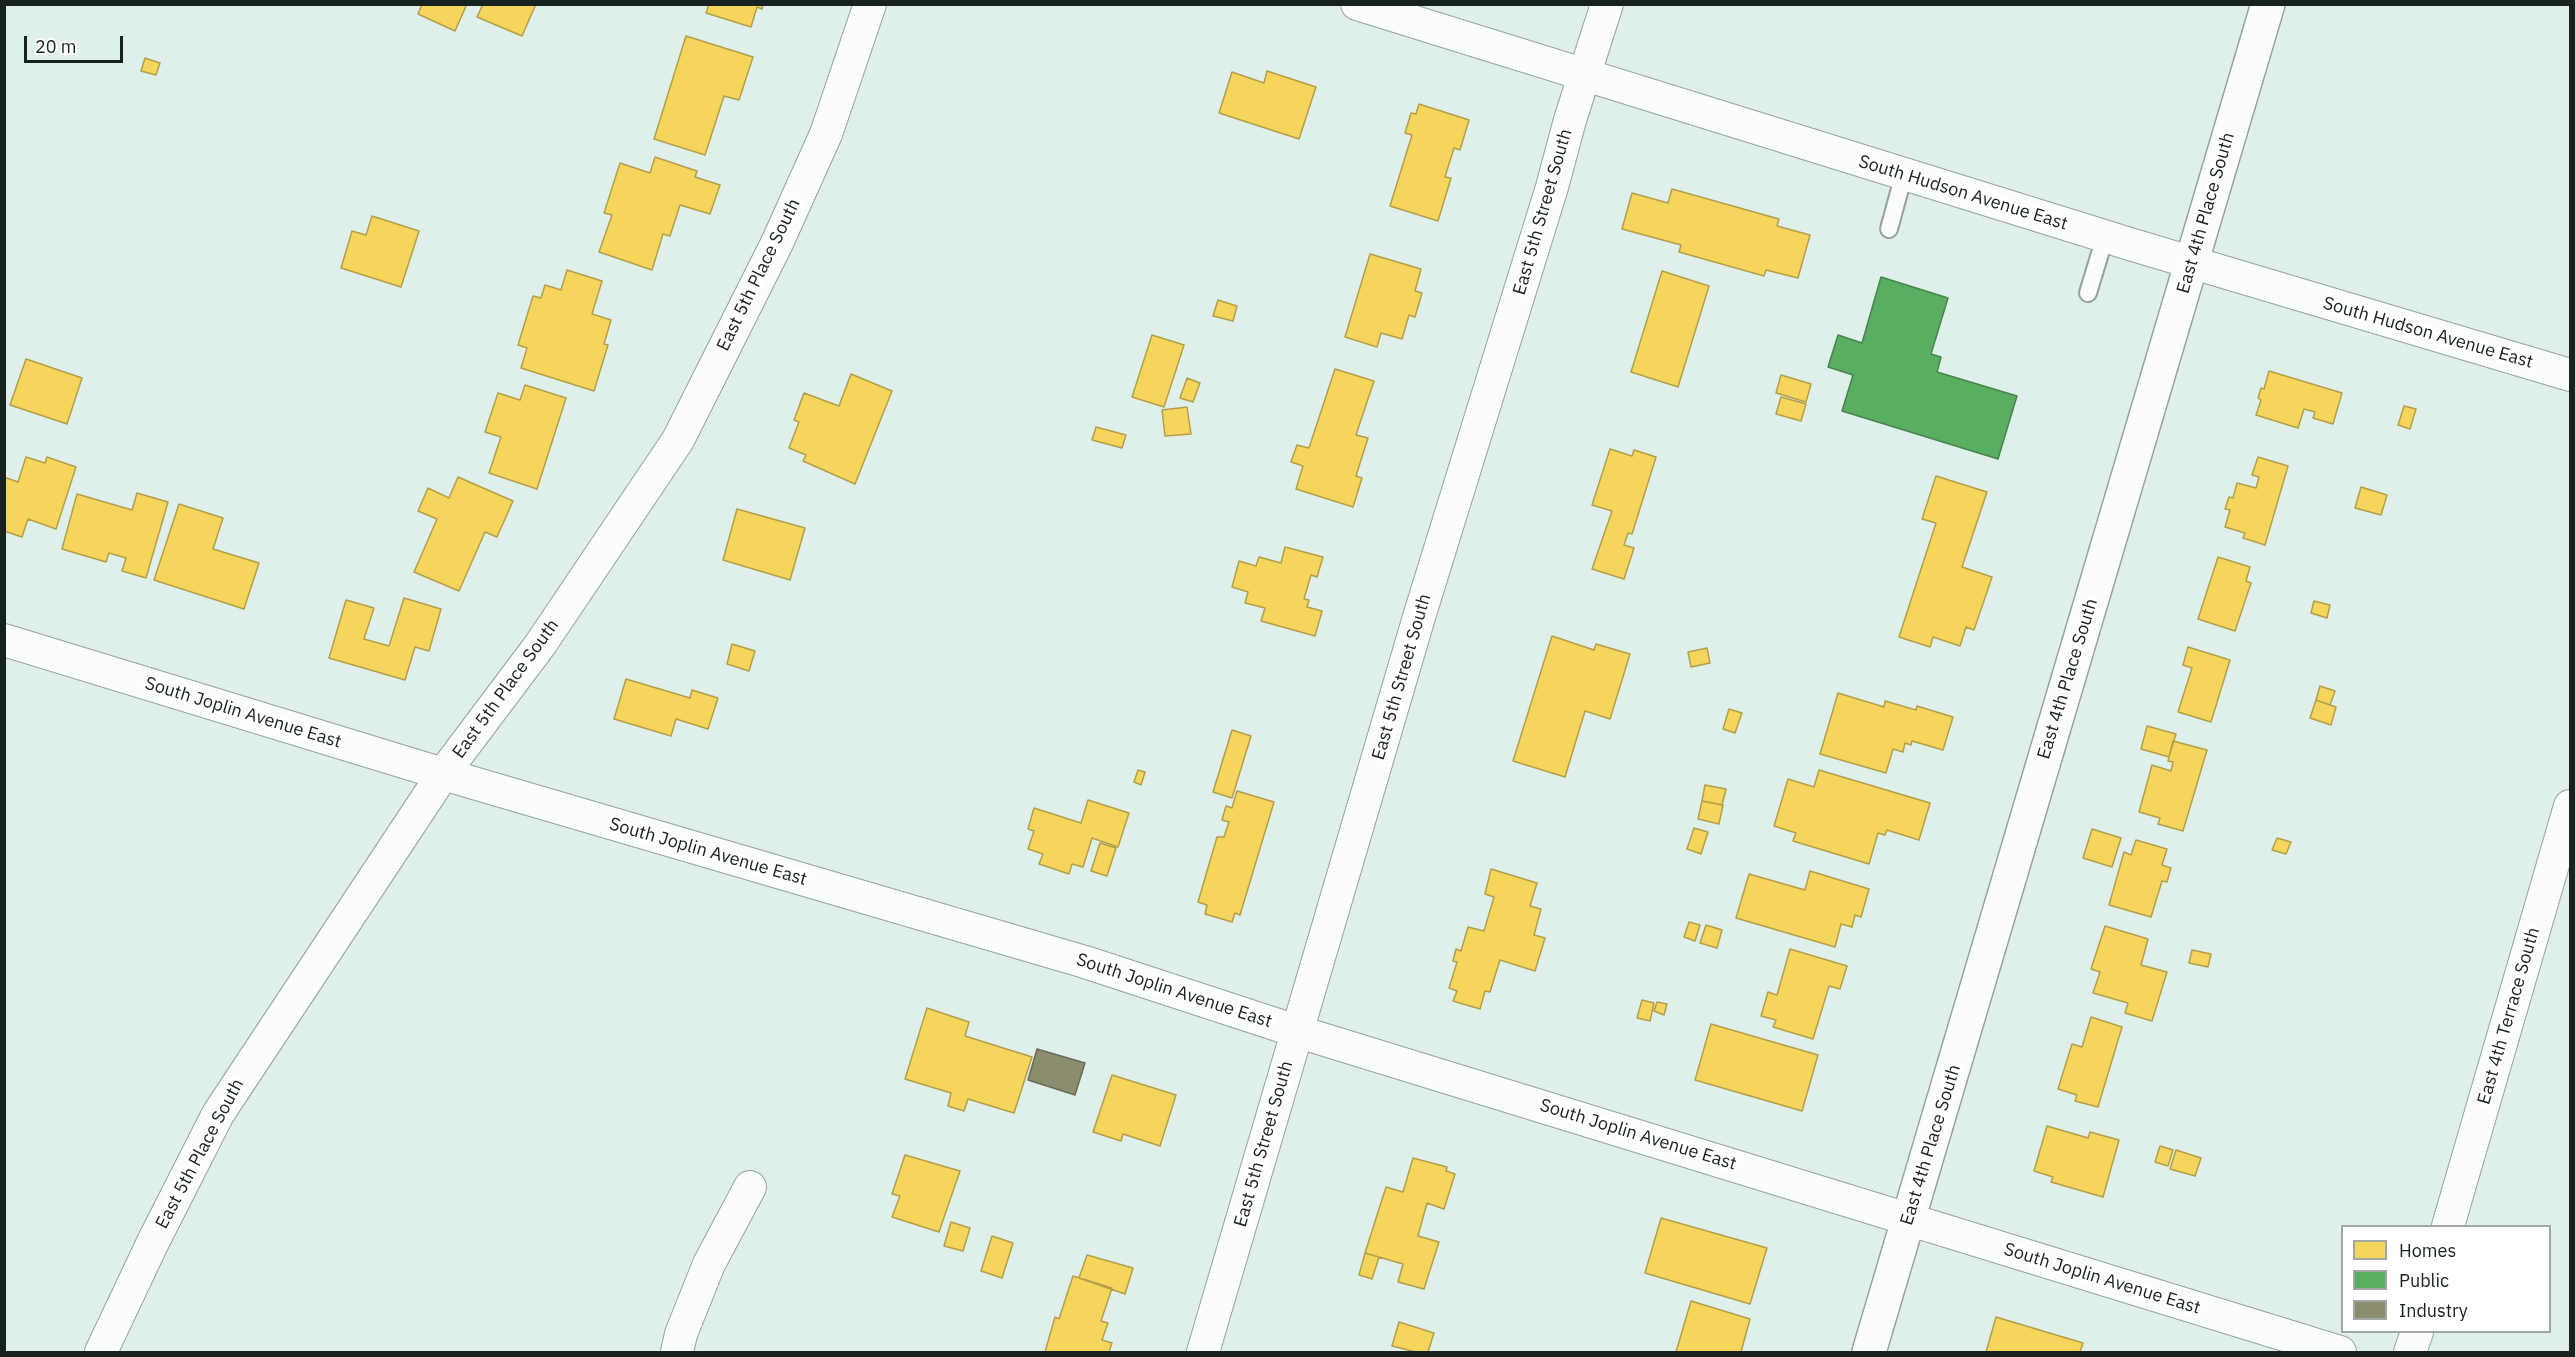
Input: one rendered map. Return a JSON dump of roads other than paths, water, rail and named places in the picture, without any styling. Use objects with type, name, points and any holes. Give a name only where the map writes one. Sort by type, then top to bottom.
[{"type":"street","name":"East 5th Place South","points":[[102,1353],[153,1242],[218,1113],[442,774],[540,645],[678,440],[777,243],[826,134],[870,4]]},
{"type":"street","name":"South Hudson Avenue East","points":[[1357,4],[2105,237],[2571,375]]},
{"type":"street","name":"East 5th Street South","points":[[1203,1353],[1296,1031],[1607,4]]},
{"type":"street","name":"East 4th Place South","points":[[1869,1353],[2268,4]]},
{"type":"street","name":"South Joplin Avenue East","points":[[4,640],[442,774],[1085,962],[1296,1031],[2340,1353]]},
{"type":"street","name":"East 4th Terrace South","points":[[2449,1225],[2571,806]]},
{"type":"street","points":[[676,1353],[681,1334],[709,1264],[750,1187]]},
{"type":"street","points":[[2410,1353],[2417,1333]]},
{"type":"lane","points":[[1889,229],[1904,174]]},
{"type":"lane","points":[[2088,292],[2105,237]]}]
